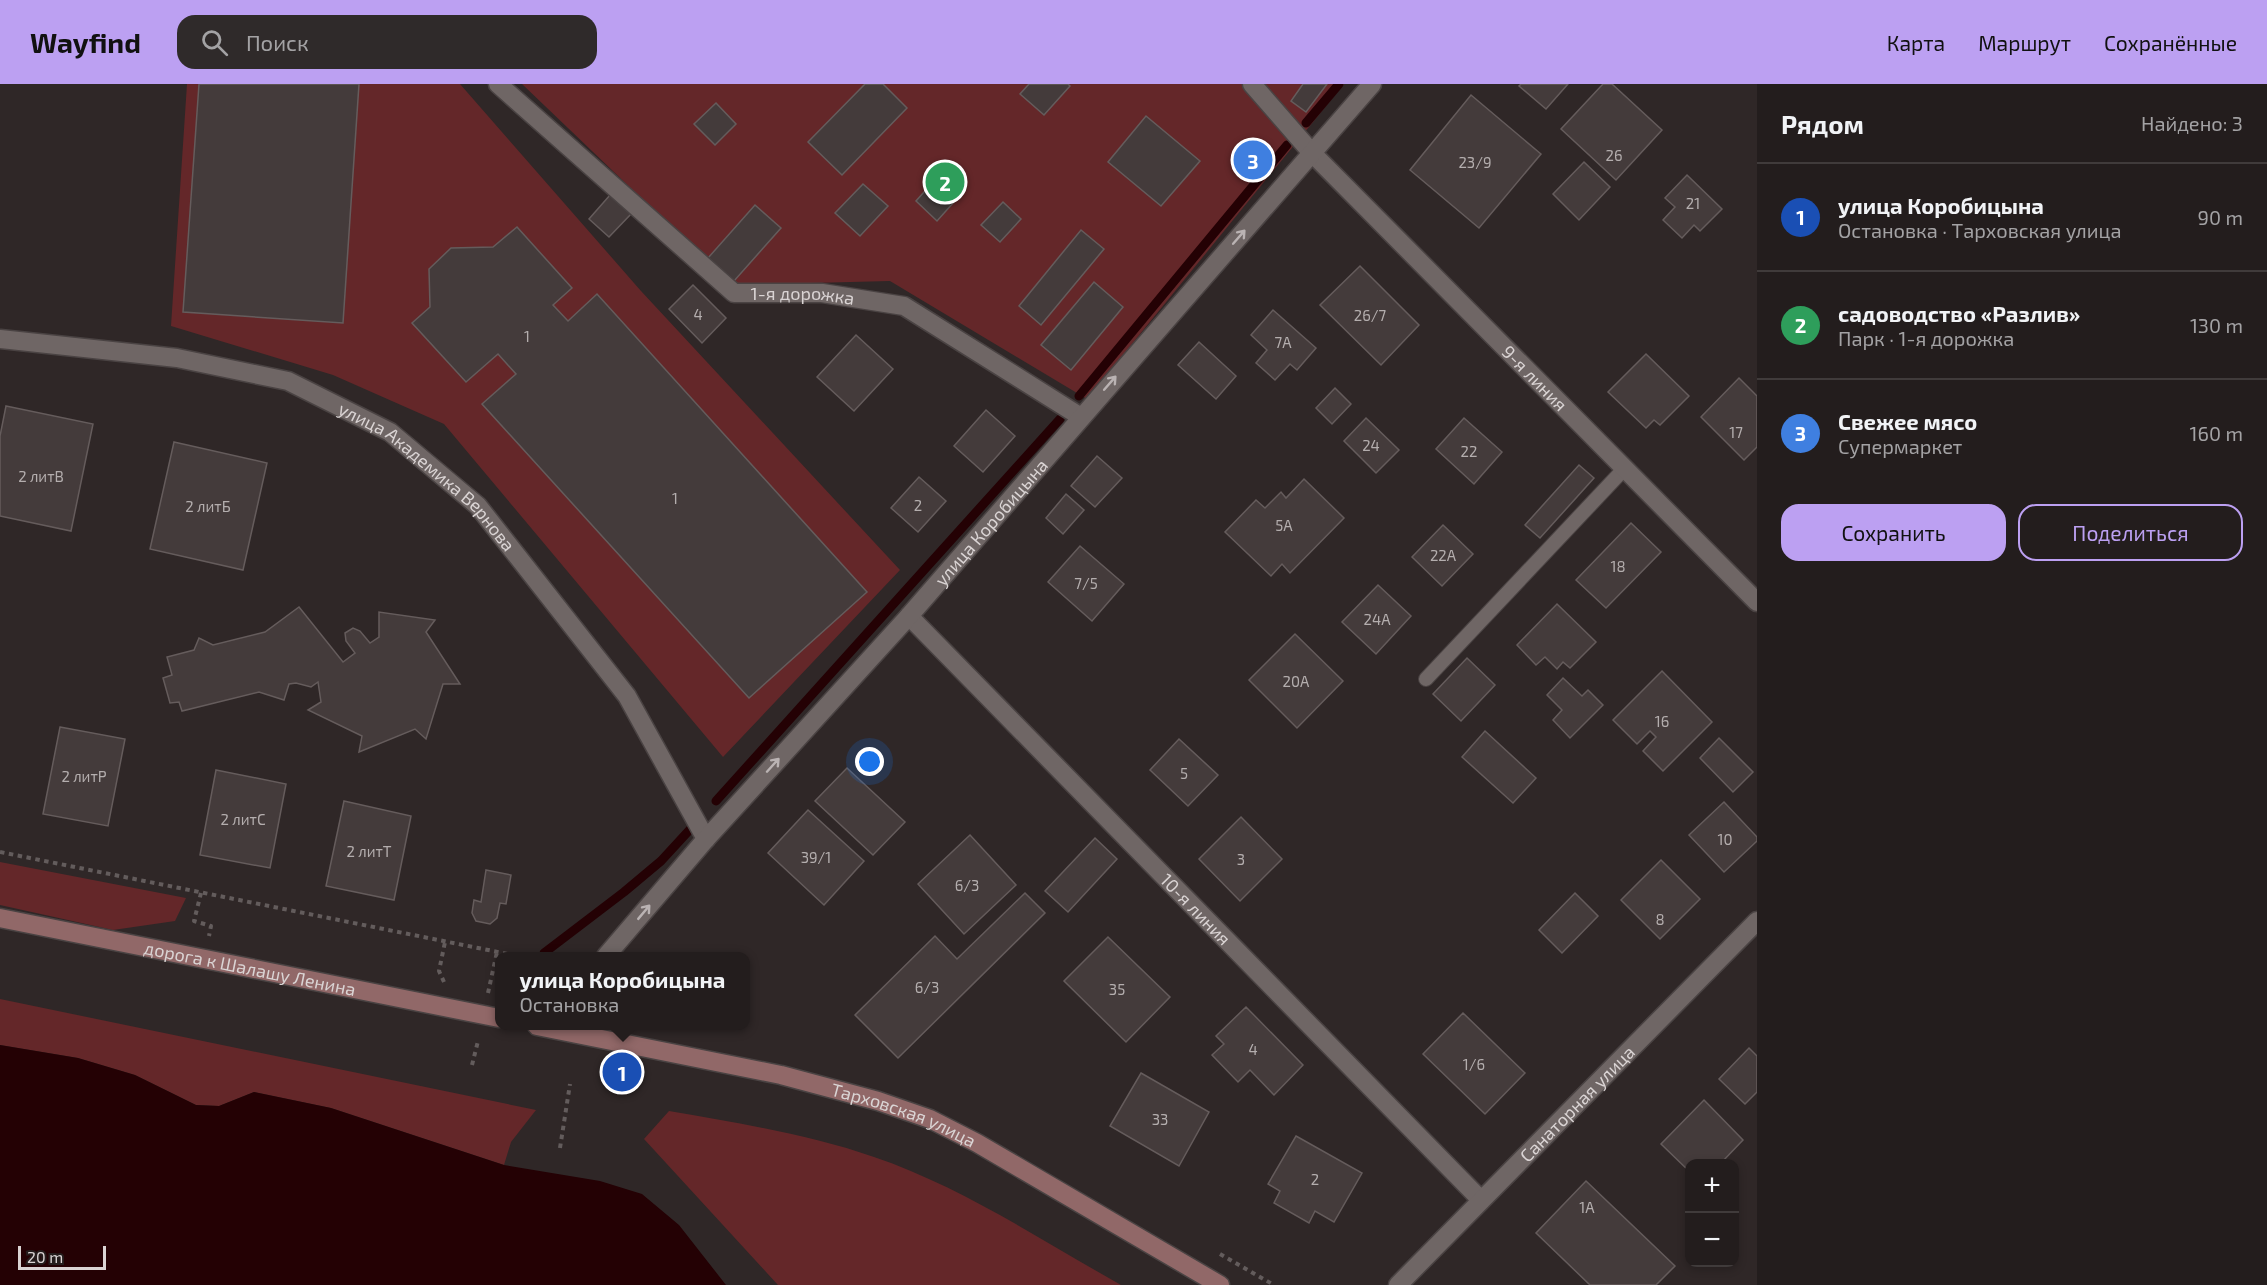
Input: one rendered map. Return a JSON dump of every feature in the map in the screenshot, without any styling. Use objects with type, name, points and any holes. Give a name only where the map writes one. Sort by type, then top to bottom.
[{"type":"street","name":"1-я дорожка","points":[[498,84],[734,293],[822,293],[904,306],[1081,417]]},
{"type":"street","name":"9-я линия","points":[[1252,84],[1312,153],[1757,602]]},
{"type":"street","name":"улица Коробицына","points":[[610,952],[705,839],[909,616],[1372,84]]},
{"type":"street","name":"улица Академика Вернова","points":[[0,339],[177,358],[288,381],[390,432],[478,506],[627,696],[705,839]]},
{"type":"street","name":"10-я линия","points":[[909,616],[1481,1200]]},
{"type":"street","name":"дорога к Шалашу Ленина","points":[[0,918],[495,1017]]},
{"type":"street","name":"Санаторная улица","points":[[1398,1285],[1757,921]]},
{"type":"street","name":"Тарховская улица","points":[[564,1030],[781,1075],[878,1101],[930,1119],[987,1149],[1220,1285]]},
{"type":"lane","points":[[1426,680],[1625,468]]},
{"type":"path","points":[[0,852],[497,952]]},
{"type":"path","points":[[188,956],[192,939],[208,941],[211,926],[194,921],[201,893]]},
{"type":"path","points":[[445,942],[439,971],[450,989]]},
{"type":"path","points":[[487,1000],[495,962]]},
{"type":"path","points":[[472,1065],[478,1041]]},
{"type":"path","points":[[560,1148],[570,1084]]},
{"type":"shaded area","points":[[187,84],[460,84],[641,291],[900,570],[723,757],[444,424],[333,375],[171,326]]},
{"type":"shaded area","points":[[522,84],[1344,84],[1087,399],[890,281],[732,285]]},
{"type":"shaded area","points":[[0,862],[186,898],[175,921],[113,930],[0,905]]},
{"type":"shaded area","points":[[0,999],[536,1110],[511,1142],[504,1165],[331,1108],[254,1092],[219,1106],[196,1105],[135,1075],[78,1058],[0,1045]]},
{"type":"shaded area","points":[[0,1045],[78,1058],[135,1075],[196,1105],[219,1106],[254,1092],[331,1108],[504,1165],[600,1181],[642,1194],[679,1225],[726,1285],[0,1285]]},
{"type":"shaded area","points":[[669,1111],[798,1136],[849,1149],[906,1169],[969,1198],[1121,1285],[778,1285],[644,1139]]},
{"type":"building","points":[[199,84],[359,84],[343,323],[183,312]]},
{"type":"building","points":[[865,84],[883,84],[907,108],[842,175],[808,142]]},
{"type":"building","points":[[1029,84],[1068,84],[1070,86],[1044,115],[1020,94]]},
{"type":"building","points":[[1303,84],[1327,84],[1306,112],[1291,101]]},
{"type":"building","points":[[1521,84],[1568,84],[1546,109],[1519,86]]},
{"type":"building","points":[[1603,84],[1612,84],[1662,130],[1616,180],[1561,129]]},
{"type":"building","points":[[1471,95],[1541,154],[1479,228],[1410,170]]},
{"type":"building","points":[[716,103],[736,124],[715,145],[694,124]]},
{"type":"building","points":[[1146,116],[1200,161],[1161,206],[1108,162]]},
{"type":"building","points":[[1251,139],[1272,157],[1254,179],[1232,162]]},
{"type":"building","points":[[1584,162],[1610,187],[1579,220],[1553,194]]},
{"type":"building","points":[[940,174],[962,193],[937,221],[916,201]]},
{"type":"building","points":[[1687,175],[1722,209],[1700,231],[1694,225],[1682,238],[1663,220],[1675,207],[1665,198]]},
{"type":"building","points":[[863,184],[888,206],[860,236],[835,213]]},
{"type":"building","points":[[610,195],[631,214],[609,237],[589,219]]},
{"type":"building","points":[[1003,202],[1021,219],[1000,242],[981,225]]},
{"type":"building","points":[[755,205],[781,228],[734,281],[708,258]]},
{"type":"building","points":[[517,227],[572,288],[553,305],[568,321],[597,294],[867,592],[749,698],[482,404],[516,374],[498,354],[466,382],[412,323],[430,307],[429,269],[451,248],[493,247]]},
{"type":"building","points":[[1081,230],[1104,249],[1041,325],[1019,306]]},
{"type":"building","points":[[1360,266],[1419,325],[1381,365],[1320,305]]},
{"type":"building","points":[[1094,282],[1123,307],[1071,370],[1041,345]]},
{"type":"building","points":[[693,285],[726,318],[702,343],[669,309]]},
{"type":"building","points":[[1273,310],[1316,348],[1297,370],[1290,364],[1275,380],[1256,363],[1267,350],[1251,335]]},
{"type":"building","points":[[856,335],[893,369],[854,411],[817,377]]},
{"type":"building","points":[[1199,342],[1236,376],[1216,399],[1178,365]]},
{"type":"building","points":[[1646,354],[1689,396],[1660,425],[1654,420],[1646,428],[1608,392]]},
{"type":"building","points":[[1739,378],[1757,396],[1757,447],[1744,460],[1701,417]]},
{"type":"building","points":[[1335,388],[1351,404],[1332,424],[1316,408]]},
{"type":"building","points":[[6,406],[93,424],[71,531],[0,516],[0,436]]},
{"type":"building","points":[[986,410],[1015,436],[983,472],[954,446]]},
{"type":"building","points":[[1366,418],[1399,450],[1376,473],[1344,441]]},
{"type":"building","points":[[1464,418],[1502,452],[1474,484],[1436,449]]},
{"type":"building","points":[[174,442],[267,463],[243,570],[150,549]]},
{"type":"building","points":[[1097,456],[1122,478],[1095,507],[1071,486]]},
{"type":"building","points":[[1579,465],[1594,478],[1540,538],[1525,525]]},
{"type":"building","points":[[919,477],[946,501],[918,532],[891,508]]},
{"type":"building","points":[[1304,479],[1344,518],[1290,573],[1282,564],[1271,576],[1225,532],[1256,500],[1265,508],[1281,492],[1286,498]]},
{"type":"building","points":[[1066,494],[1084,510],[1063,534],[1046,518]]},
{"type":"building","points":[[1631,523],[1661,552],[1606,608],[1576,580]]},
{"type":"building","points":[[1443,525],[1473,554],[1442,586],[1412,557]]},
{"type":"building","points":[[1080,546],[1124,584],[1092,621],[1048,582]]},
{"type":"building","points":[[1378,585],[1411,616],[1376,654],[1342,622]]},
{"type":"building","points":[[1557,604],[1596,642],[1570,668],[1563,662],[1557,669],[1545,657],[1536,665],[1517,645]]},
{"type":"building","points":[[299,607],[343,662],[355,653],[346,641],[345,633],[353,628],[360,631],[370,643],[379,637],[379,612],[435,620],[426,632],[460,684],[443,684],[426,739],[415,729],[359,752],[362,736],[308,710],[321,702],[318,682],[311,687],[296,683],[289,684],[284,700],[259,692],[182,711],[179,702],[170,703],[163,678],[172,675],[167,657],[194,650],[199,638],[213,645],[265,632]]},
{"type":"building","points":[[1295,634],[1343,681],[1297,728],[1249,680]]},
{"type":"building","points":[[1467,658],[1495,685],[1461,721],[1433,694]]},
{"type":"building","points":[[1662,671],[1712,722],[1663,771],[1643,751],[1656,737],[1650,731],[1637,744],[1613,720]]},
{"type":"building","points":[[1563,678],[1582,696],[1588,690],[1603,705],[1570,738],[1553,720],[1562,710],[1547,695]]},
{"type":"building","points":[[60,727],[125,739],[108,826],[43,814]]},
{"type":"building","points":[[1485,731],[1536,778],[1513,803],[1462,757]]},
{"type":"building","points":[[1719,738],[1753,772],[1733,792],[1700,758]]},
{"type":"building","points":[[1179,739],[1218,775],[1188,806],[1150,770]]},
{"type":"building","points":[[847,768],[905,822],[873,855],[815,801]]},
{"type":"building","points":[[216,770],[286,784],[270,868],[200,855]]},
{"type":"building","points":[[344,801],[411,816],[394,900],[326,886]]},
{"type":"building","points":[[1724,802],[1757,837],[1757,841],[1724,872],[1689,835]]},
{"type":"building","points":[[808,810],[864,861],[824,905],[768,853]]},
{"type":"building","points":[[1241,817],[1282,859],[1240,901],[1199,859]]},
{"type":"building","points":[[970,835],[1016,885],[964,934],[918,884]]},
{"type":"building","points":[[1095,838],[1117,859],[1068,912],[1045,891]]},
{"type":"building","points":[[1661,860],[1700,899],[1660,939],[1621,900]]},
{"type":"building","points":[[486,870],[511,875],[506,904],[500,903],[497,918],[490,924],[476,921],[472,913],[474,900],[481,902]]},
{"type":"building","points":[[1025,893],[1045,913],[898,1058],[855,1015],[935,936],[957,959]]},
{"type":"building","points":[[1575,893],[1598,916],[1562,953],[1539,930]]},
{"type":"building","points":[[1108,937],[1170,997],[1126,1042],[1064,981]]},
{"type":"building","points":[[1246,1007],[1303,1065],[1274,1095],[1250,1070],[1238,1082],[1212,1055],[1224,1044],[1216,1036]]},
{"type":"building","points":[[1463,1013],[1525,1073],[1485,1114],[1423,1054]]},
{"type":"building","points":[[1749,1048],[1757,1056],[1757,1092],[1745,1104],[1719,1079]]},
{"type":"building","points":[[1141,1073],[1209,1112],[1179,1166],[1110,1126]]},
{"type":"building","points":[[1704,1100],[1743,1140],[1725,1159],[1685,1159],[1685,1167],[1661,1144]]},
{"type":"building","points":[[1296,1136],[1362,1173],[1334,1222],[1315,1211],[1309,1223],[1274,1203],[1280,1191],[1268,1184]]},
{"type":"building","points":[[1586,1181],[1675,1266],[1656,1285],[1590,1285],[1536,1233]]},
{"type":"waterway","points":[[1306,123],[1339,84]]},
{"type":"waterway","points":[[1079,396],[1287,145]]},
{"type":"waterway","points":[[716,801],[1060,419]]},
{"type":"waterway","points":[[545,952],[661,861],[695,824]]},
{"type":"place","name":"Свежее мясо","points":[[1253,160]]},
{"type":"place","name":"садоводство «Разлив»","points":[[945,182]]},
{"type":"place","name":"улица Коробицына","points":[[622,1072]]}]
